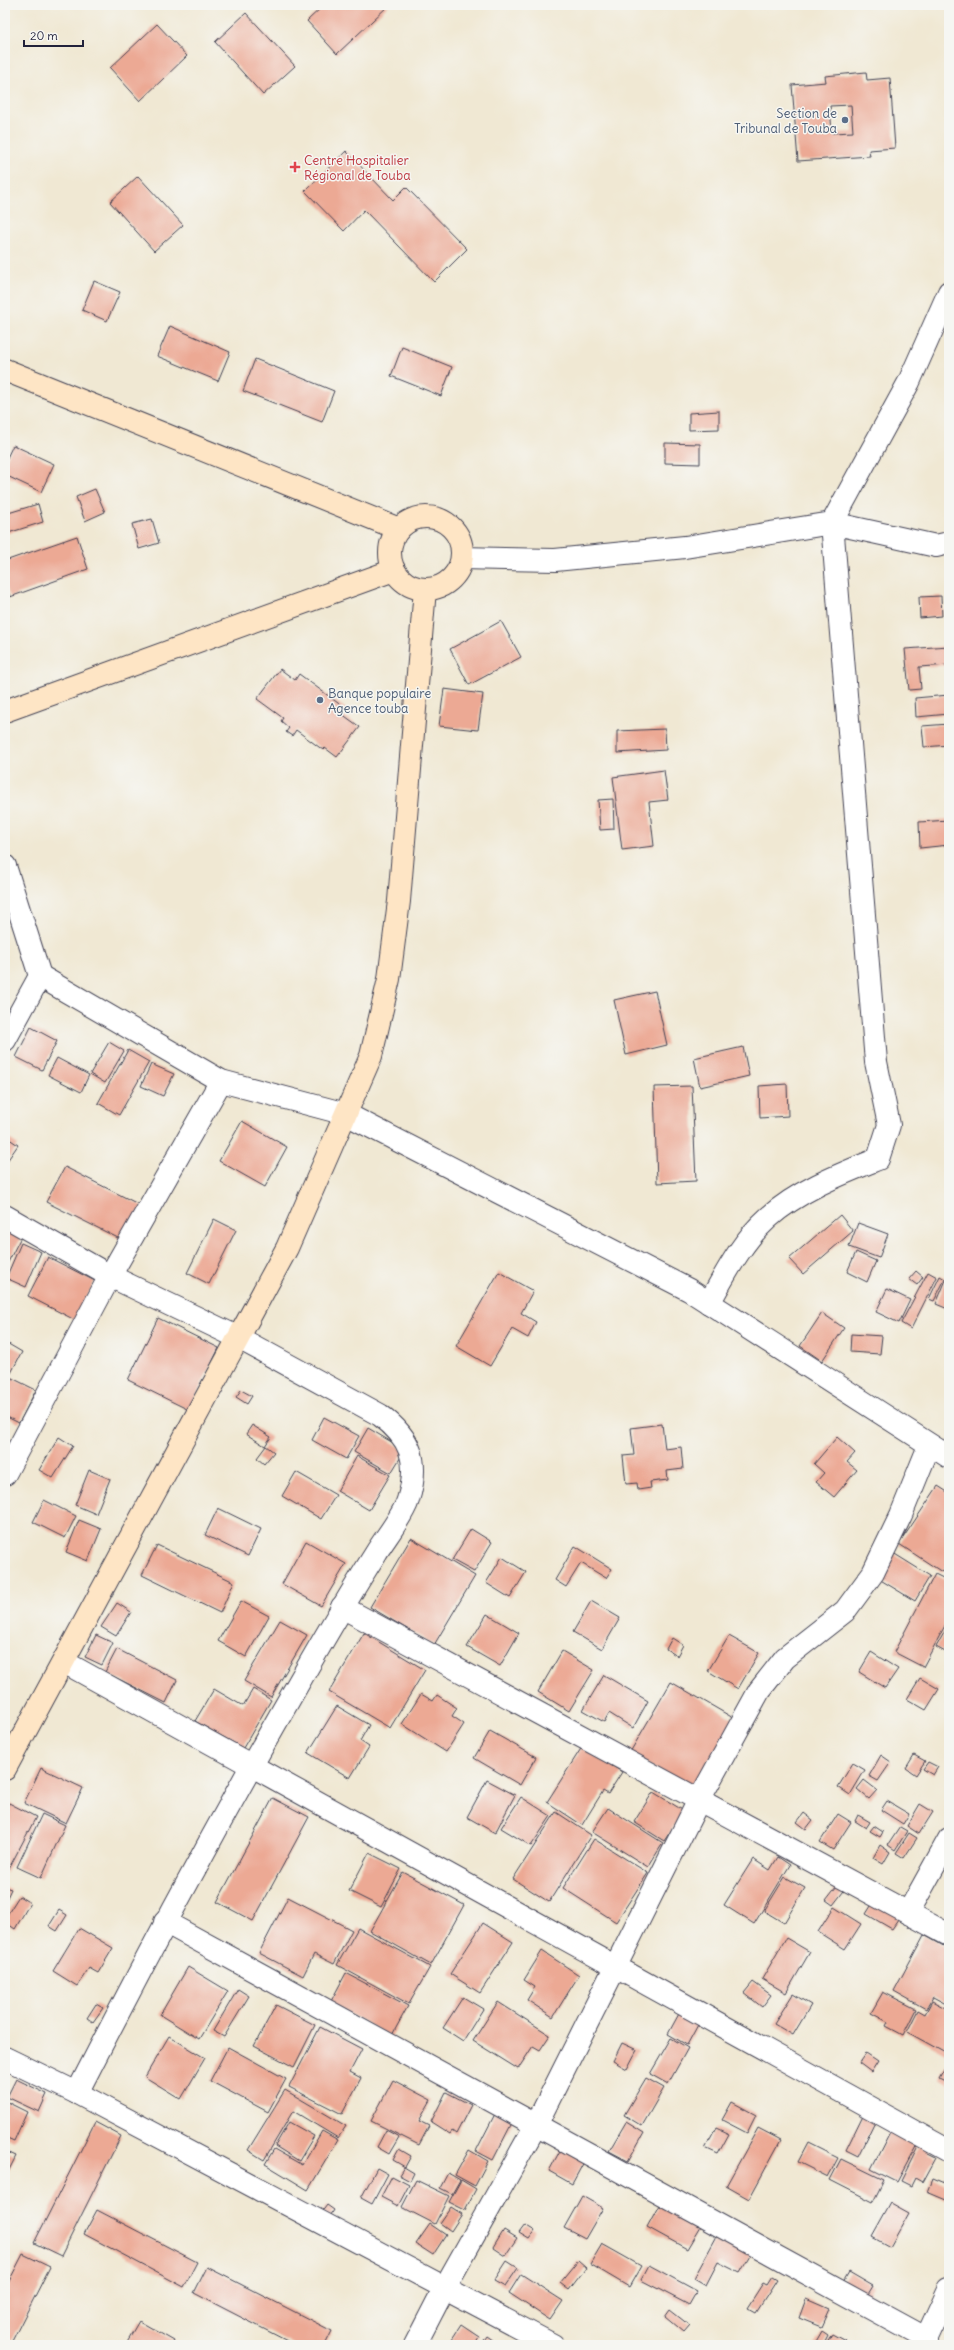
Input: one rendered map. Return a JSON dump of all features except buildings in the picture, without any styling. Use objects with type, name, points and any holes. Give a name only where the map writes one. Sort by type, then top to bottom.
[{"type":"main road","points":[[5,370],[399,529]]},
{"type":"main road","points":[[423,518],[436,519],[448,524],[457,533],[462,545],[462,558],[458,570],[450,581],[438,587],[425,589],[415,588],[403,581],[394,570],[390,560],[390,549],[393,538],[399,529],[410,521],[423,518]]},
{"type":"main road","points":[[5,710],[394,570]]},
{"type":"main road","points":[[5,1770],[287,1248],[371,1056],[389,979],[399,901],[425,589]]},
{"type":"street","points":[[709,1303],[736,1255],[768,1218],[821,1182],[878,1159],[889,1125],[876,1062],[832,523],[910,382],[949,292]]},
{"type":"street","points":[[462,558],[555,560],[685,547],[832,523],[936,546],[949,543]]},
{"type":"street","points":[[5,866],[40,976],[221,1081],[346,1114],[689,1290],[929,1446],[949,1457]]},
{"type":"street","points":[[5,1040],[40,976]]},
{"type":"street","points":[[5,1474],[110,1276],[221,1081]]},
{"type":"street","points":[[5,1216],[110,1276],[238,1337],[380,1415],[398,1428],[410,1447],[413,1473],[408,1501],[342,1607],[251,1766],[165,1922],[77,2093]]},
{"type":"street","points":[[415,2345],[445,2287],[536,2125],[616,1968],[698,1800],[759,1691],[785,1658],[845,1612],[873,1573],[901,1515],[929,1446]]},
{"type":"street","points":[[342,1607],[949,1936]]},
{"type":"street","points":[[64,1662],[949,2151]]},
{"type":"street","points":[[908,1913],[949,1839]]},
{"type":"street","points":[[165,1922],[536,2125],[925,2342],[949,2289]]},
{"type":"street","points":[[5,2058],[77,2093],[553,2345]]},
{"type":"place","name":"Section de Tribunal de Touba","points":[[845,120]]},
{"type":"place","name":"Centre Hospitalier Régional de Touba","points":[[295,167]]},
{"type":"place","name":"Banque populaire Agence touba","points":[[320,700]]}]
